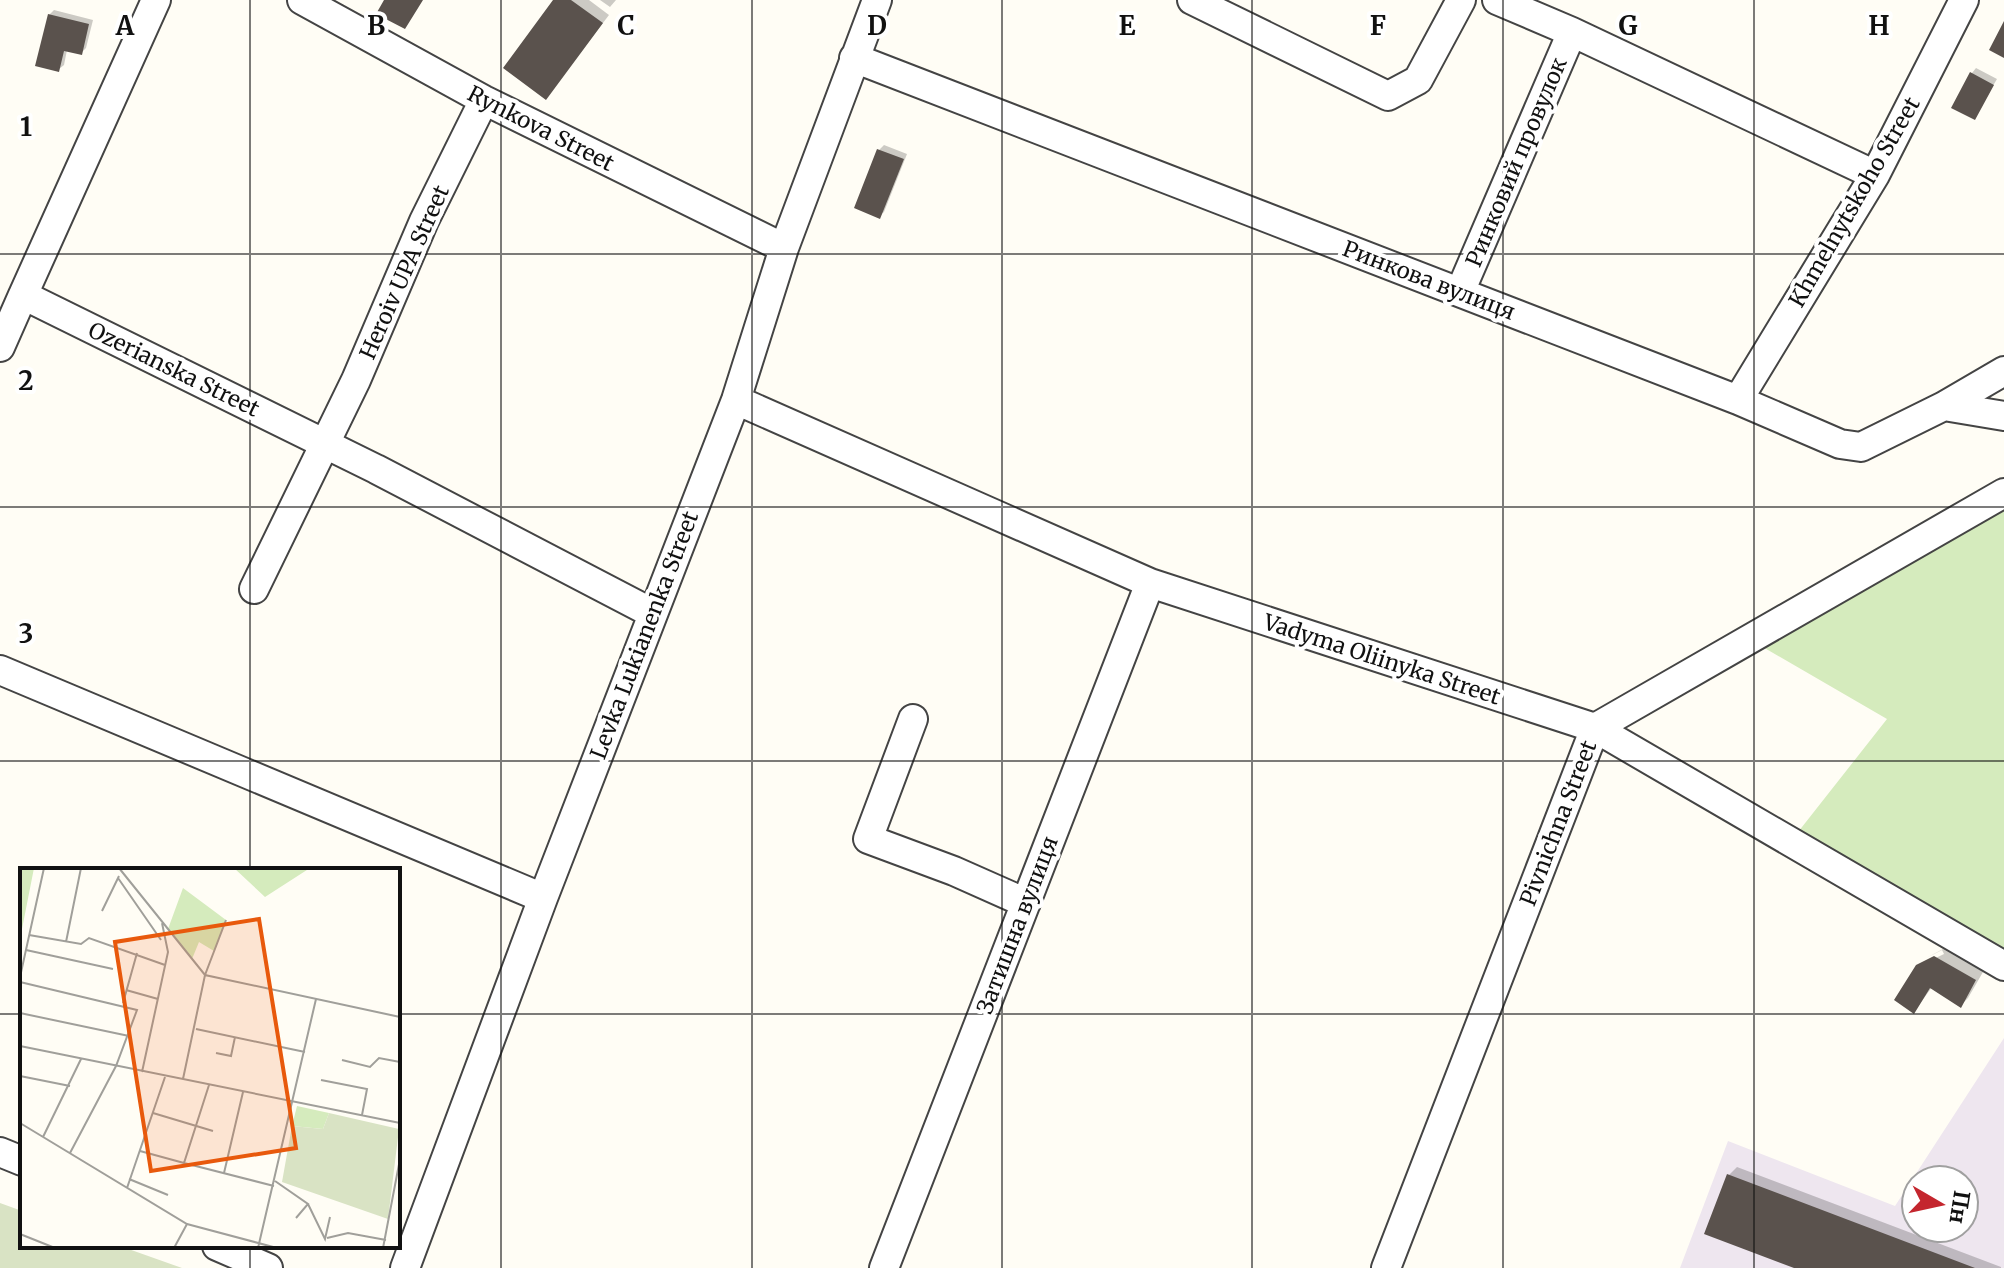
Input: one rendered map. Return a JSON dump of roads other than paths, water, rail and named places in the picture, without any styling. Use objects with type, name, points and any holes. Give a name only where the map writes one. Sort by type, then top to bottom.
[{"type":"street","points":[[0,347],[156,0]]},
{"type":"street","name":"Rynkova Street","points":[[302,0],[484,100],[784,248]]},
{"type":"street","name":"Levka Lukianenka Street","points":[[405,1268],[543,898],[736,400],[784,248],[877,0]]},
{"type":"street","points":[[1192,0],[1388,96],[1418,80],[1461,0]]},
{"type":"street","points":[[1497,0],[1572,32],[1875,175]]},
{"type":"street","name":"Khmelnytskoho Street","points":[[1738,400],[1875,175],[1964,0]]},
{"type":"street","name":"Ринковий провулок","points":[[1460,292],[1572,32]]},
{"type":"street","name":"Ринкова вулиця","points":[[854,58],[1738,400],[1840,444],[1861,447],[1944,406],[2004,371]]},
{"type":"street","name":"Heroiv UPA Street","points":[[254,589],[356,380],[424,221],[484,100]]},
{"type":"street","name":"Ozerianska Street","points":[[23,295],[324,443]]},
{"type":"street","name":"Vadyma Oliinyka Street","points":[[736,400],[1150,583],[1595,728],[2004,966]]},
{"type":"street","points":[[1944,406],[2004,416]]},
{"type":"street","points":[[324,443],[652,613]]},
{"type":"street","name":"Pivnichna Street","points":[[1386,1268],[1595,728],[2004,493]]},
{"type":"street","name":"Затишна вулиця","points":[[884,1268],[1150,583]]},
{"type":"street","points":[[0,670],[543,898]]},
{"type":"street","points":[[913,719],[868,839],[954,871],[1026,903]]},
{"type":"street","points":[[0,1152],[20,1160]]},
{"type":"street","points":[[222,1248],[268,1268]]}]
